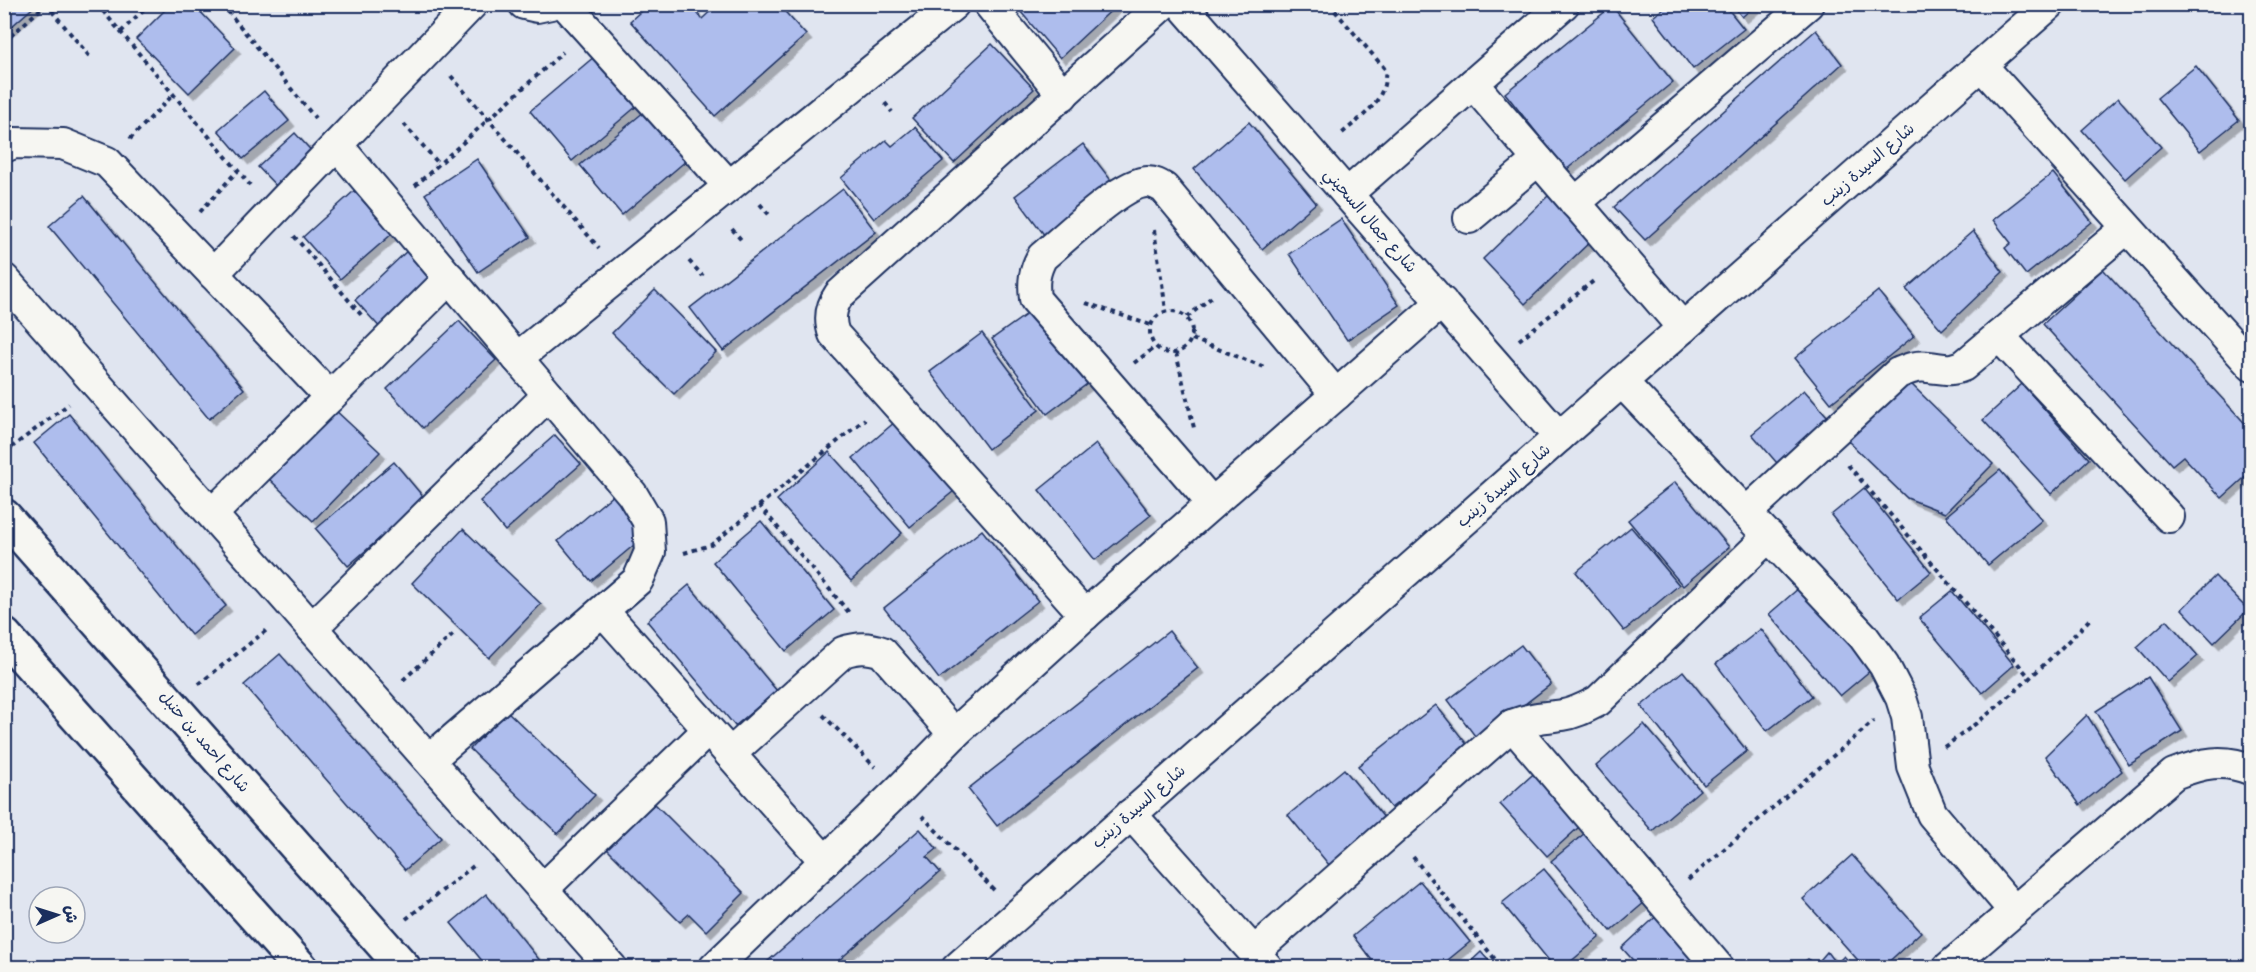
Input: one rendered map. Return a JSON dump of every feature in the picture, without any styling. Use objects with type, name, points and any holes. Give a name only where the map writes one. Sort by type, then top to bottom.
[{"type":"street","points":[[213,274],[472,4]]},
{"type":"street","points":[[524,4],[537,7],[551,4]]},
{"type":"street","points":[[566,4],[729,186]]},
{"type":"street","points":[[517,358],[954,4]]},
{"type":"street","points":[[989,4],[1063,95]]},
{"type":"street","points":[[1085,615],[834,334],[831,325],[833,304],[839,296],[1163,4]]},
{"type":"street","name":"شارع جمال السحيني","points":[[1181,4],[1559,437]]},
{"type":"street","points":[[1347,194],[1563,4]]},
{"type":"street","points":[[1575,203],[1808,4]]},
{"type":"street","name":"شارع السيدة زينب","points":[[957,968],[2050,4]]},
{"type":"street","points":[[1982,65],[2252,366]]},
{"type":"street","points":[[1473,84],[1683,328]]},
{"type":"street","points":[[4,147],[14,143],[63,144],[107,162],[330,397]]},
{"type":"street","points":[[337,145],[632,494],[648,521],[650,552],[638,580],[429,760]]},
{"type":"street","points":[[1469,219],[1538,160]]},
{"type":"street","points":[[1212,503],[1035,299],[1033,284],[1035,270],[1042,258],[1120,192],[1136,184],[1156,183],[1164,188],[1336,395]]},
{"type":"street","points":[[1746,513],[1898,373],[1913,367],[1928,366],[1939,370],[1952,370],[1963,366],[2127,228]]},
{"type":"street","points":[[212,514],[450,278]]},
{"type":"street","points":[[4,279],[612,968]]},
{"type":"street","points":[[714,968],[954,734],[1085,615],[1442,302]]},
{"type":"street","points":[[1999,336],[2169,517]]},
{"type":"street","points":[[1622,382],[1863,636],[1884,665],[1901,698],[1907,717],[1913,767],[1932,814],[2014,911]]},
{"type":"street","points":[[303,618],[548,395]]},
{"type":"street","name":"شارع احمد بن حنبل","points":[[4,516],[404,968]]},
{"type":"street","points":[[1131,814],[1261,960],[1392,831],[1512,725],[1528,719],[1580,711],[1598,701],[1769,536]]},
{"type":"street","points":[[603,611],[825,861]]},
{"type":"street","points":[[4,635],[301,968]]},
{"type":"street","points":[[730,754],[843,652],[856,648],[869,648],[882,652],[954,734]]},
{"type":"street","points":[[1512,725],[1719,968]]},
{"type":"street","points":[[543,889],[708,730]]},
{"type":"street","points":[[1948,968],[2174,774],[2198,764],[2224,762],[2252,770]]},
{"type":"path","points":[[4,42],[46,4],[90,57]]},
{"type":"path","points":[[97,4],[385,343]]},
{"type":"path","points":[[121,32],[149,4]]},
{"type":"path","points":[[222,4],[337,145]]},
{"type":"path","points":[[1314,157],[1377,103],[1386,80],[1385,69],[1329,4]]},
{"type":"path","points":[[390,208],[588,29]]},
{"type":"path","points":[[429,50],[621,273]]},
{"type":"path","points":[[107,162],[174,94]]},
{"type":"path","points":[[382,98],[439,164]]},
{"type":"path","points":[[178,237],[238,170]]},
{"type":"path","points":[[1146,182],[1166,310]]},
{"type":"path","points":[[1493,361],[1622,258]]},
{"type":"path","points":[[1033,284],[1150,325]]},
{"type":"path","points":[[1166,310],[1178,311],[1187,317],[1192,327],[1192,339],[1186,348],[1176,353],[1164,353],[1155,347],[1149,337],[1150,325],[1156,316],[1166,310]]},
{"type":"path","points":[[1192,339],[1270,369]]},
{"type":"path","points":[[4,453],[96,383]]},
{"type":"path","points":[[650,552],[670,554],[691,552],[711,545],[891,398]]},
{"type":"path","points":[[1826,440],[2031,679]]},
{"type":"path","points":[[759,506],[882,652]]},
{"type":"path","points":[[172,706],[303,618]]},
{"type":"path","points":[[1913,767],[1974,726],[2031,679],[2090,619]]},
{"type":"path","points":[[378,702],[456,632]]},
{"type":"path","points":[[1662,902],[1901,698]]},
{"type":"path","points":[[1392,831],[1502,968]]},
{"type":"path","points":[[379,940],[503,843]]},
{"type":"building","points":[[4,4],[37,4],[4,33]]},
{"type":"building","points":[[171,4],[193,4],[235,48],[189,93],[136,39]]},
{"type":"building","points":[[649,4],[690,4],[702,19],[718,4],[778,4],[806,35],[715,116],[630,21]]},
{"type":"building","points":[[1014,4],[1118,4],[1060,58]]},
{"type":"building","points":[[1669,4],[1724,4],[1744,29],[1693,69],[1653,17]]},
{"type":"building","points":[[1732,4],[1757,4],[1742,17]]},
{"type":"building","points":[[1612,6],[1673,82],[1566,170],[1505,93]]},
{"type":"building","points":[[1816,30],[1842,64],[1645,240],[1614,207]]},
{"type":"building","points":[[992,44],[1034,89],[954,163],[912,118]]},
{"type":"building","points":[[595,56],[637,106],[572,161],[530,111]]},
{"type":"building","points":[[2196,66],[2239,120],[2200,151],[2157,98]]},
{"type":"building","points":[[264,91],[289,121],[243,159],[218,130]]},
{"type":"building","points":[[2118,98],[2161,147],[2125,179],[2082,130]]},
{"type":"building","points":[[645,111],[687,160],[622,215],[580,165]]},
{"type":"building","points":[[1249,122],[1316,203],[1262,249],[1194,169]]},
{"type":"building","points":[[915,127],[943,161],[874,219],[841,178],[886,140],[892,146]]},
{"type":"building","points":[[295,133],[318,158],[282,192],[258,167]]},
{"type":"building","points":[[1083,144],[1120,192],[1051,244],[1015,196]]},
{"type":"building","points":[[477,159],[530,237],[478,272],[425,194]]},
{"type":"building","points":[[2053,173],[2092,222],[2026,275],[2005,248],[2011,243],[1993,220]]},
{"type":"building","points":[[843,189],[876,232],[723,351],[690,308]]},
{"type":"building","points":[[354,191],[393,233],[340,279],[303,237]]},
{"type":"building","points":[[1549,195],[1592,240],[1525,304],[1483,259]]},
{"type":"building","points":[[84,196],[244,389],[209,419],[49,226]]},
{"type":"building","points":[[1341,219],[1399,305],[1347,340],[1289,254]]},
{"type":"building","points":[[1973,231],[2003,272],[1942,330],[1906,289]]},
{"type":"building","points":[[409,249],[439,282],[384,332],[355,300]]},
{"type":"building","points":[[2103,269],[2252,431],[2252,471],[2222,498],[2183,456],[2172,465],[2043,324]]},
{"type":"building","points":[[655,290],[716,352],[674,394],[612,333]]},
{"type":"building","points":[[1878,291],[1914,336],[1831,403],[1795,358]]},
{"type":"building","points":[[1041,304],[1095,378],[1047,414],[992,339]]},
{"type":"building","points":[[459,321],[496,360],[423,428],[387,389]]},
{"type":"building","points":[[982,333],[1039,410],[988,449],[930,372]]},
{"type":"building","points":[[1907,380],[1993,464],[1945,513],[1907,498],[1848,441]]},
{"type":"building","points":[[2022,384],[2089,459],[2051,494],[1983,420]]},
{"type":"building","points":[[1804,390],[1835,425],[1783,470],[1752,434]]},
{"type":"building","points":[[333,408],[380,452],[313,521],[267,477]]},
{"type":"building","points":[[69,414],[226,606],[191,635],[34,443]]},
{"type":"building","points":[[896,421],[954,491],[910,527],[853,458]]},
{"type":"building","points":[[555,435],[581,464],[505,531],[480,501]]},
{"type":"building","points":[[1096,444],[1151,515],[1095,560],[1039,490]]},
{"type":"building","points":[[829,452],[902,533],[851,581],[777,500]]},
{"type":"building","points":[[394,462],[425,499],[348,566],[316,529]]},
{"type":"building","points":[[2000,470],[2042,520],[1988,565],[1946,516]]},
{"type":"building","points":[[1675,482],[1729,547],[1683,586],[1628,520]]},
{"type":"building","points":[[1864,488],[1931,572],[1898,599],[1831,515]]},
{"type":"building","points":[[613,495],[646,535],[591,581],[558,541]]},
{"type":"building","points":[[761,521],[834,610],[786,651],[713,562]]},
{"type":"building","points":[[1631,527],[1679,585],[1624,631],[1576,572]]},
{"type":"building","points":[[463,529],[541,604],[489,658],[412,583]]},
{"type":"building","points":[[982,530],[1038,601],[939,679],[884,608]]},
{"type":"building","points":[[2215,576],[2248,610],[2214,643],[2182,609]]},
{"type":"building","points":[[1807,581],[1878,664],[1840,696],[1769,614]]},
{"type":"building","points":[[689,585],[777,691],[735,726],[647,621]]},
{"type":"building","points":[[1952,591],[2014,665],[1982,693],[1919,618]]},
{"type":"building","points":[[2167,620],[2198,656],[2168,682],[2137,647]]},
{"type":"building","points":[[1761,629],[1812,696],[1767,731],[1716,664]]},
{"type":"building","points":[[1169,631],[1198,668],[997,826],[968,789]]},
{"type":"building","points":[[1521,645],[1551,684],[1478,740],[1448,700]]},
{"type":"building","points":[[280,654],[441,838],[405,870],[244,685]]},
{"type":"building","points":[[1683,671],[1747,751],[1704,785],[1641,706]]},
{"type":"building","points":[[2148,677],[2182,731],[2129,765],[2096,711]]},
{"type":"building","points":[[1436,705],[1469,747],[1391,808],[1358,766]]},
{"type":"building","points":[[507,711],[595,795],[558,834],[470,749]]},
{"type":"building","points":[[2087,715],[2122,771],[2080,805],[2045,756]]},
{"type":"building","points":[[1644,724],[1700,790],[1652,831],[1596,766]]},
{"type":"building","points":[[1541,767],[1589,818],[1547,856],[1500,804]]},
{"type":"building","points":[[1344,769],[1390,825],[1334,871],[1288,815]]},
{"type":"building","points":[[651,800],[744,893],[706,931],[689,914],[680,922],[605,847]]},
{"type":"building","points":[[920,829],[937,849],[927,857],[940,872],[830,968],[760,968]]},
{"type":"building","points":[[1585,833],[1645,902],[1611,931],[1551,861]]},
{"type":"building","points":[[1852,855],[1921,932],[1882,968],[1865,968],[1803,899]]},
{"type":"building","points":[[1544,869],[1600,937],[1563,968],[1555,968],[1502,903]]},
{"type":"building","points":[[1420,881],[1470,942],[1438,968],[1378,968],[1353,936]]},
{"type":"building","points":[[486,894],[546,968],[488,968],[451,923]]},
{"type":"building","points":[[1664,909],[1714,968],[1640,968],[1622,948]]},
{"type":"building","points":[[1481,952],[1495,968],[1464,968]]},
{"type":"building","points":[[1827,952],[1836,964],[1844,956],[1855,968],[1795,968],[1808,959],[1815,966]]},
{"type":"building","points":[[1184,959],[1193,968],[1175,968]]}]
